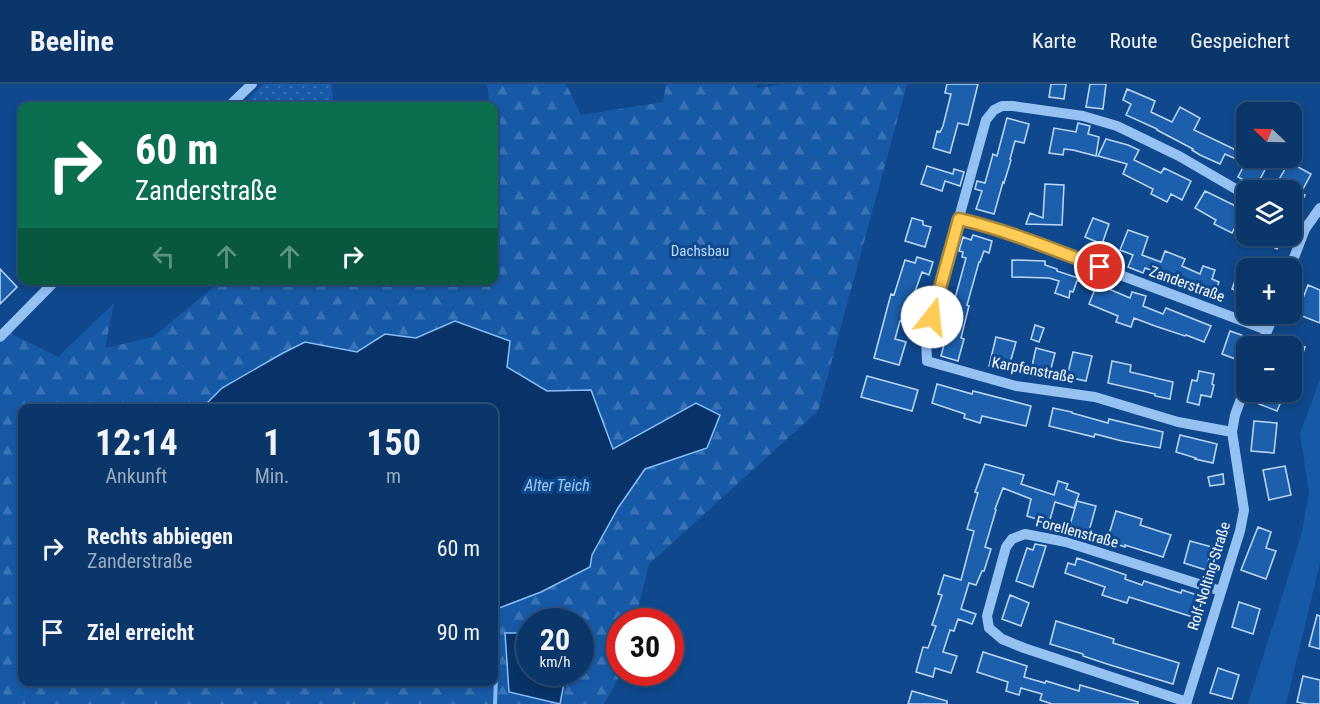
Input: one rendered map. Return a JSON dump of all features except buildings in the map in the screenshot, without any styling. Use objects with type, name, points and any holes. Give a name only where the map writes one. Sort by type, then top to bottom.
[{"type":"street","points":[[233,102],[252,84]]},
{"type":"street","name":"Karpfenstraße","points":[[1232,432],[1178,422],[1095,397],[1016,386],[927,361],[926,337],[986,120],[994,110],[1002,106],[1083,116],[1117,126],[1179,156],[1236,189]]},
{"type":"street","points":[[1294,258],[1305,229],[1320,208]]},
{"type":"street","name":"Zanderstraße","points":[[959,219],[1016,236],[1267,330]]},
{"type":"street","points":[[0,337],[51,285]]},
{"type":"street","points":[[1265,336],[1270,324]]},
{"type":"street","name":"Rolf-Nolting-Straße","points":[[1186,703],[1240,531],[1244,510],[1232,432],[1240,402]]},
{"type":"street","name":"Forellenstraße","points":[[1186,703],[1024,648],[1002,639],[989,628],[987,616],[1006,547],[1012,539],[1025,534],[1066,542],[1221,591]]},
{"type":"green space","points":[[263,84],[331,84],[333,102],[245,102]]},
{"type":"green space","name":"Dachsbau","points":[[487,84],[566,84],[581,115],[663,102],[666,84],[757,84],[757,88],[785,84],[907,84],[818,411],[649,564],[638,608],[606,608],[606,686],[614,686],[604,704],[560,704],[563,686],[594,686],[594,608],[516,608],[516,633],[505,633],[509,692],[557,704],[0,704],[0,343],[10,333],[58,357],[114,303],[105,348],[153,337],[216,285],[498,285],[498,102],[489,102]]},
{"type":"green space","points":[[1320,379],[1320,563],[1286,704],[1248,704],[1301,536],[1309,492],[1300,434]]},
{"type":"water","name":"Alter Teich","points":[[455,321],[510,341],[507,367],[547,391],[591,390],[613,449],[696,403],[720,415],[707,448],[645,469],[618,508],[592,555],[590,567],[541,592],[498,608],[498,404],[206,404],[222,388],[305,342],[357,352],[385,334],[416,338]]},
{"type":"water","points":[[505,633],[516,633],[516,686],[563,686],[560,704],[509,692]]},
{"type":"waterway","points":[[495,704],[496,686]]},
{"type":"route","points":[[932,317],[959,219],[1016,236],[1100,267]]}]
